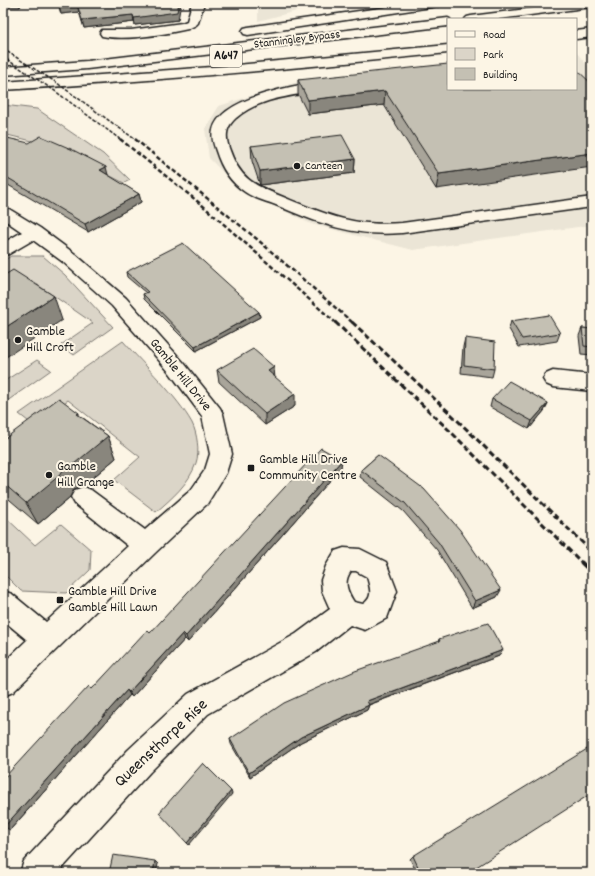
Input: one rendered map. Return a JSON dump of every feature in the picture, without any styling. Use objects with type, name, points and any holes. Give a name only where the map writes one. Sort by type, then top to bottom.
[{"type":"main road","points":[[106,33],[131,34],[184,26],[192,23],[198,3]]},
{"type":"main road","name":"A647","points":[[234,33],[438,3]]},
{"type":"main road","points":[[479,18],[592,4]]},
{"type":"main road","points":[[547,18],[592,13]]},
{"type":"main road","name":"Stanningley Bypass","points":[[3,72],[94,64],[447,22]]},
{"type":"main road","name":"Stanningley Bypass","points":[[3,79],[447,30]]},
{"type":"main road","points":[[577,35],[592,33]]},
{"type":"main road","points":[[3,65],[53,60],[155,45]]},
{"type":"main road","name":"A647","points":[[3,86],[153,77],[447,50]]},
{"type":"main road","points":[[346,83],[299,88],[255,102],[235,113],[222,125],[219,138],[224,155],[233,171],[251,189],[315,217],[344,225],[370,229],[402,228],[592,202]]},
{"type":"main road","name":"Gamble Hill Drive","points":[[3,212],[34,232],[80,267],[119,302],[177,368],[212,414],[221,454],[215,473],[199,497],[146,545],[3,682]]},
{"type":"main road","points":[[3,250],[34,232]]},
{"type":"main road","points":[[553,378],[592,383]]},
{"type":"main road","points":[[83,497],[146,545]]},
{"type":"main road","points":[[3,603],[47,640]]},
{"type":"main road","name":"Queensthorpe Rise","points":[[36,873],[139,761],[198,704],[306,643],[346,612]]},
{"type":"shaded area","points":[[258,3],[341,3],[312,7],[258,21]]},
{"type":"shaded area","points":[[577,53],[592,71],[592,225],[413,250],[311,224],[238,188],[209,158],[205,129],[219,106],[301,81],[447,90],[577,90]]},
{"type":"green space","points":[[3,105],[37,109],[103,154],[130,180],[124,183],[53,146],[3,134]]},
{"type":"green space","points":[[11,256],[43,256],[65,275],[113,327],[74,355],[61,345],[93,323],[32,281],[21,288],[3,292],[3,261]]},
{"type":"green space","points":[[123,341],[178,402],[192,423],[197,437],[198,454],[193,471],[179,490],[156,512],[114,480],[140,457],[68,400],[33,425],[19,414]]},
{"type":"green space","points":[[37,360],[51,370],[3,404],[3,382]]},
{"type":"green space","points":[[3,515],[35,545],[61,524],[91,550],[90,570],[66,593],[21,591],[3,573]]},
{"type":"building","points":[[58,3],[179,3],[177,12],[134,18],[133,15],[82,20],[77,4],[59,6]]},
{"type":"building","points":[[447,64],[447,90],[577,90],[577,70],[592,84],[592,153],[439,174],[385,91],[308,100],[298,80]]},
{"type":"building","points":[[342,135],[355,159],[260,171],[251,146]]},
{"type":"building","points":[[41,136],[106,167],[100,170],[139,194],[85,224],[3,175],[3,137],[29,143]]},
{"type":"building","points":[[183,243],[259,312],[195,347],[143,294],[148,292],[126,272]]},
{"type":"building","points":[[13,270],[54,296],[3,329],[3,276]]},
{"type":"building","points":[[549,315],[560,333],[522,339],[511,321]]},
{"type":"building","points":[[582,328],[592,329],[592,347],[584,346]]},
{"type":"building","points":[[465,338],[495,342],[494,369],[464,365]]},
{"type":"building","points":[[253,349],[274,367],[268,371],[295,394],[265,414],[217,370]]},
{"type":"building","points":[[509,381],[548,403],[532,421],[492,399]]},
{"type":"building","points":[[59,398],[79,413],[77,414],[108,436],[74,464],[65,467],[60,475],[26,503],[3,483],[3,440]]},
{"type":"building","points":[[321,448],[342,460],[186,636],[183,633],[129,692],[127,690],[4,827],[3,779],[89,686],[92,689],[147,630],[150,633]]},
{"type":"building","points":[[378,455],[424,489],[460,530],[501,590],[475,601],[439,543],[405,503],[361,470]]},
{"type":"building","points":[[488,623],[503,650],[367,701],[369,705],[301,737],[249,773],[230,739],[284,703],[355,671],[440,641],[439,639]]},
{"type":"building","points":[[592,746],[592,793],[467,873],[421,873],[413,856]]},
{"type":"building","points":[[203,763],[231,791],[187,843],[159,813]]},
{"type":"building","points":[[113,855],[155,861],[153,873],[109,873]]},
{"type":"railway","points":[[3,49],[57,83],[136,140]]},
{"type":"railway","points":[[3,57],[55,91],[121,140]]},
{"type":"railway","points":[[120,139],[202,205],[336,323]]},
{"type":"railway","points":[[135,139],[258,240],[353,323]]},
{"type":"railway","points":[[335,322],[450,431],[592,573]]},
{"type":"railway","points":[[352,322],[452,415],[592,552]]},
{"type":"place","name":"Canteen","points":[[297,166]]},
{"type":"place","name":"Gamble Hill Croft","points":[[18,340]]},
{"type":"place","name":"Gamble Hill Drive Community Centre","points":[[251,468]]},
{"type":"place","name":"Gamble Hill Grange","points":[[49,475]]},
{"type":"place","name":"Gamble Hill Drive Gamble Hill Lawn","points":[[60,600]]}]
